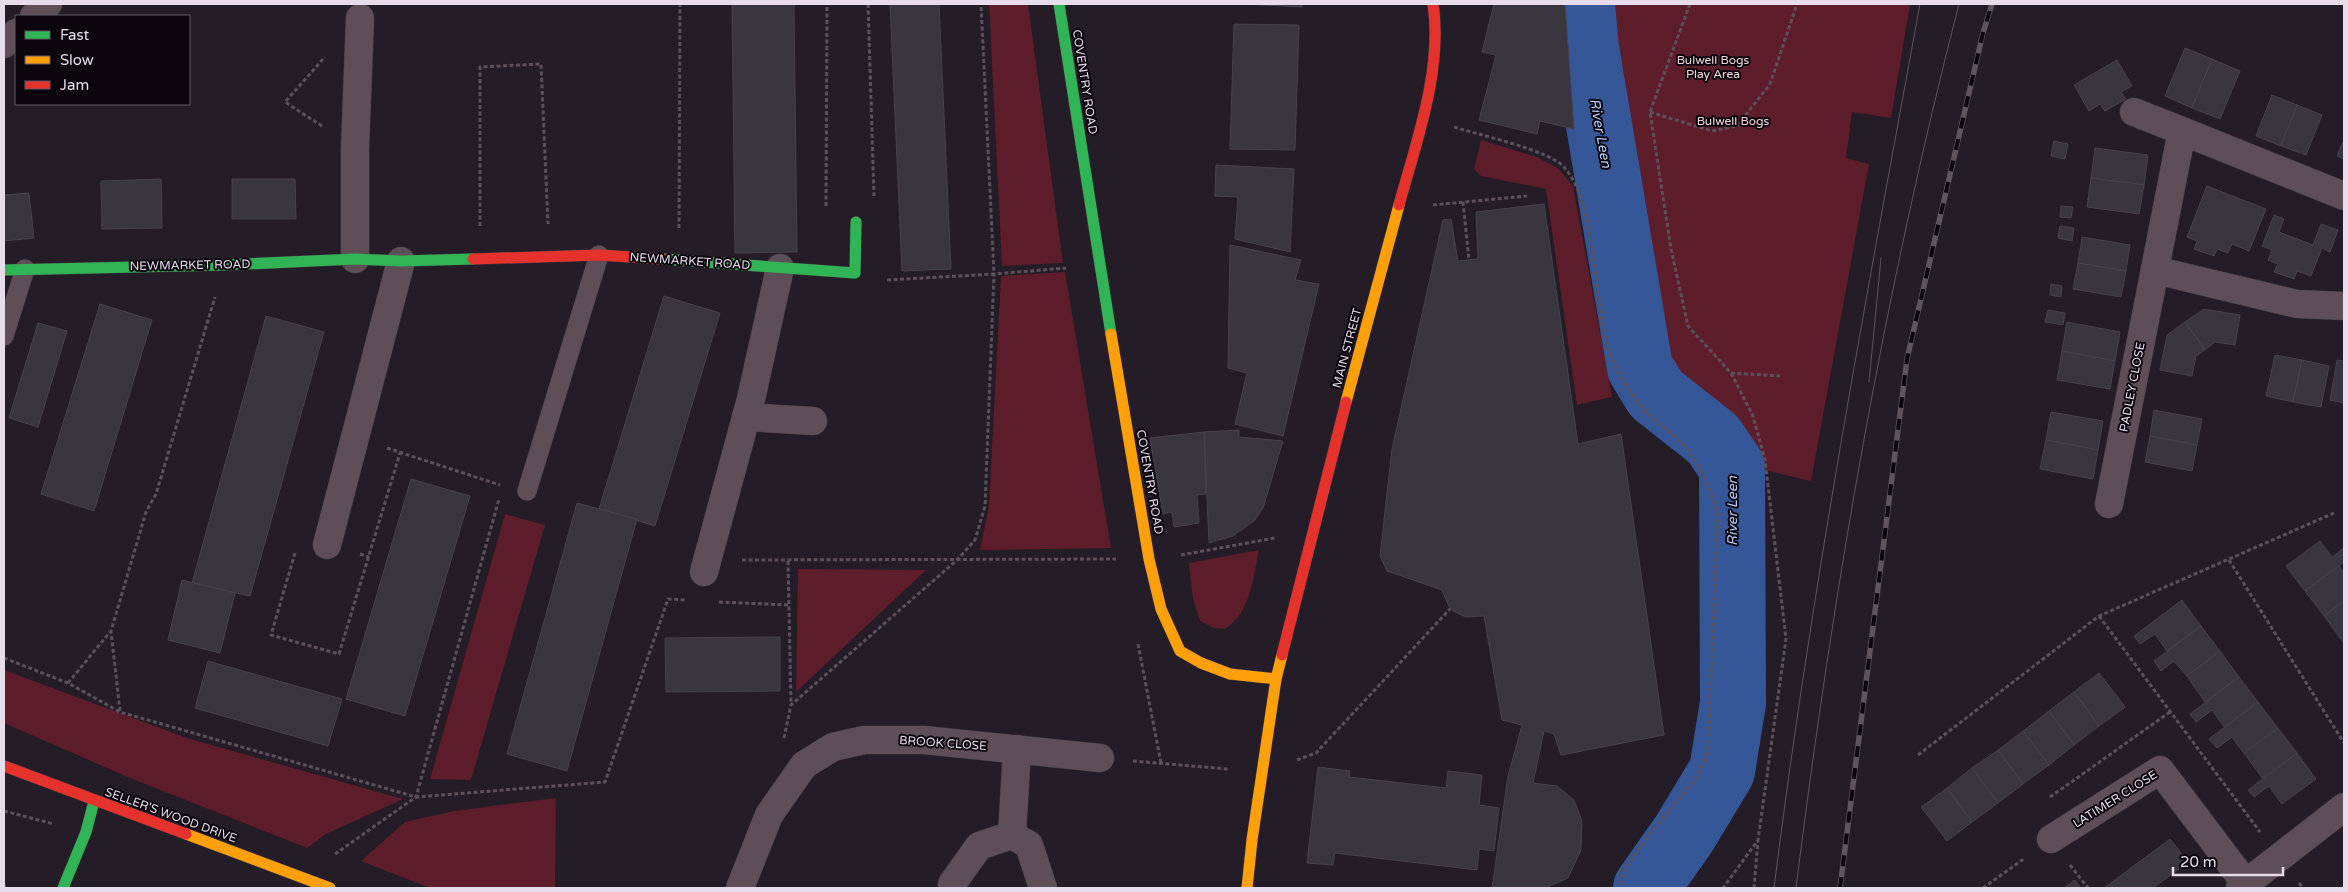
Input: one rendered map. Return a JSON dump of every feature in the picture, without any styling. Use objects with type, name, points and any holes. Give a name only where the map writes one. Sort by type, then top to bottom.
[{"type":"street","points":[[35,15],[48,4]]},
{"type":"street","name":"COVENTRY ROAD","points":[[1059,4],[1099,265],[1149,559],[1161,608],[1180,651],[1201,663],[1230,674],[1276,679]]},
{"type":"street","name":"MAIN STREET","points":[[1276,679],[1312,530],[1428,96],[1436,24],[1433,4]]},
{"type":"street","name":"MAIN STREET","points":[[1436,24],[1446,4]]},
{"type":"street","points":[[355,259],[355,148],[360,18]]},
{"type":"street","points":[[4,44],[15,34]]},
{"type":"street","points":[[2134,112],[2344,196]]},
{"type":"street","name":"PADLEY CLOSE","points":[[2109,504],[2182,131]]},
{"type":"street","points":[[855,273],[856,222]]},
{"type":"street","name":"NEWMARKET ROAD","points":[[4,270],[224,265],[355,259],[401,261],[600,255],[855,273]]},
{"type":"street","points":[[327,545],[401,261]]},
{"type":"street","points":[[705,566],[746,417],[780,268]]},
{"type":"street","points":[[2155,270],[2297,304],[2344,306]]},
{"type":"street","points":[[746,417],[813,421]]},
{"type":"street","points":[[1247,888],[1252,840],[1276,679]]},
{"type":"street","name":"BROOK CLOSE","points":[[740,888],[768,815],[804,765],[833,747],[864,740],[924,740],[1100,758]]},
{"type":"street","points":[[1012,835],[1017,750]]},
{"type":"street","name":"SELLER'S WOOD DRIVE","points":[[4,766],[325,886]]},
{"type":"street","name":"LATIMER CLOSE","points":[[2051,839],[2160,770],[2243,886],[2344,807]]},
{"type":"street","points":[[63,888],[86,832],[94,801]]},
{"type":"street","points":[[952,888],[952,884],[979,846],[1012,835],[1029,845],[1043,888]]},
{"type":"lane","points":[[527,491],[600,255]]},
{"type":"lane","points":[[4,336],[25,269]]},
{"type":"path","points":[[679,260],[680,4]]},
{"type":"path","points":[[827,4],[826,221],[856,222]]},
{"type":"path","points":[[868,4],[874,201]]},
{"type":"path","points":[[790,705],[957,560],[975,540],[985,506],[994,274],[981,4]]},
{"type":"path","points":[[1690,4],[1650,112],[1671,249],[1688,326],[1731,373],[1753,416],[1765,460],[1786,639],[1758,840],[1754,888]]},
{"type":"path","points":[[1650,112],[1712,131],[1737,126],[1770,84],[1797,4]]},
{"type":"path","points":[[480,259],[480,67],[541,64],[550,257]]},
{"type":"path","points":[[1422,117],[1541,154],[1563,165],[1577,186],[1585,214],[1608,350],[1634,395],[1652,418],[1683,444],[1707,481],[1718,513],[1708,751],[1698,777],[1642,843],[1624,872],[1620,888]]},
{"type":"path","points":[[1398,209],[1527,196]]},
{"type":"path","points":[[1463,202],[1469,260]]},
{"type":"path","points":[[120,712],[111,631],[146,512],[156,494],[224,265]]},
{"type":"path","points":[[855,273],[877,280],[994,274],[1099,265]]},
{"type":"path","points":[[1731,373],[1780,376]]},
{"type":"path","points":[[355,438],[503,486],[527,491]]},
{"type":"path","points":[[325,886],[335,854],[416,798],[503,486]]},
{"type":"path","points":[[1918,755],[2099,616],[2334,513]]},
{"type":"path","points":[[705,566],[788,561],[1124,559]]},
{"type":"path","points":[[2229,560],[2344,743]]},
{"type":"path","points":[[783,741],[790,705],[788,561]]},
{"type":"path","points":[[4,658],[68,682],[120,712],[416,798],[605,782],[668,599],[686,600]]},
{"type":"path","points":[[714,602],[789,605]]},
{"type":"path","points":[[1100,758],[1262,772],[1316,753],[1450,609]]},
{"type":"path","points":[[2099,616],[2279,858]]},
{"type":"path","points":[[68,682],[111,631]]},
{"type":"path","points":[[4,811],[86,832]]},
{"type":"path","points":[[1983,888],[2051,839]]},
{"type":"path","points":[[1723,888],[1758,840]]},
{"type":"path","points":[[4,884],[5,888]]},
{"type":"green space","points":[[989,4],[1028,4],[1063,263],[1002,266]]},
{"type":"green space","name":"Bulwell Bogs","points":[[1597,4],[1910,4],[1891,118],[1852,112],[1846,158],[1869,164],[1811,481],[1748,466],[1724,425],[1696,400],[1655,336],[1600,43]]},
{"type":"green space","points":[[1481,140],[1537,157],[1559,169],[1573,186],[1612,397],[1577,405],[1546,189],[1481,176],[1474,169]]},
{"type":"green space","points":[[1065,272],[1111,548],[980,550],[989,506],[1001,276]]},
{"type":"green space","points":[[505,514],[545,525],[471,780],[430,779]]},
{"type":"green space","points":[[1259,550],[1250,594],[1234,622],[1225,629],[1214,628],[1200,621],[1193,599],[1189,563]]},
{"type":"green space","points":[[798,569],[926,570],[796,692]]},
{"type":"green space","points":[[4,670],[187,738],[403,799],[326,834],[307,848],[130,778],[4,723]]},
{"type":"green space","points":[[556,798],[555,888],[430,888],[361,861],[405,822],[454,811]]},
{"type":"building","points":[[732,4],[794,4],[797,252],[735,253]]},
{"type":"building","points":[[890,4],[939,4],[951,269],[902,271]]},
{"type":"building","points":[[1244,4],[1302,4],[1302,7]]},
{"type":"building","points":[[1494,4],[1565,4],[1574,129],[1540,121],[1537,134],[1479,120],[1496,55],[1482,52]]},
{"type":"building","points":[[1234,24],[1299,25],[1295,150],[1230,149]]},
{"type":"building","points":[[2185,48],[2212,59],[2192,108],[2165,96]]},
{"type":"building","points":[[2212,59],[2240,71],[2220,119],[2192,108]]},
{"type":"building","points":[[2117,60],[2132,86],[2121,92],[2126,99],[2105,111],[2100,104],[2089,111],[2074,85]]},
{"type":"building","points":[[2272,95],[2297,105],[2281,146],[2256,136]]},
{"type":"building","points":[[2297,105],[2322,115],[2306,155],[2281,146]]},
{"type":"building","points":[[2344,140],[2344,159],[2337,156]]},
{"type":"building","points":[[2054,141],[2068,144],[2065,159],[2051,156]]},
{"type":"building","points":[[2095,148],[2148,155],[2144,185],[2091,178]]},
{"type":"building","points":[[1216,165],[1294,169],[1290,252],[1235,239],[1238,197],[1215,196]]},
{"type":"building","points":[[2091,178],[2144,185],[2139,214],[2087,207]]},
{"type":"building","points":[[161,179],[162,228],[102,229],[101,181]]},
{"type":"building","points":[[232,179],[295,179],[296,219],[232,219]]},
{"type":"building","points":[[2207,186],[2266,209],[2249,251],[2232,244],[2228,253],[2217,249],[2214,256],[2194,249],[2197,241],[2187,237]]},
{"type":"building","points":[[29,193],[34,238],[4,241],[4,195]]},
{"type":"building","points":[[1544,204],[1578,444],[1621,434],[1664,735],[1561,755],[1554,734],[1544,731],[1533,783],[1557,786],[1574,800],[1582,821],[1581,850],[1568,878],[1545,888],[1492,888],[1508,776],[1522,725],[1502,720],[1484,616],[1466,617],[1450,609],[1442,590],[1387,571],[1380,556],[1392,449],[1443,220],[1451,219],[1458,261],[1478,259],[1476,212]]},
{"type":"building","points":[[2061,206],[2073,207],[2071,218],[2060,217]]},
{"type":"building","points":[[2274,215],[2284,219],[2279,232],[2313,245],[2321,224],[2338,230],[2330,252],[2322,248],[2311,276],[2297,271],[2294,279],[2274,272],[2278,264],[2268,260],[2272,250],[2262,246]]},
{"type":"building","points":[[2060,226],[2074,228],[2072,241],[2058,238]]},
{"type":"building","points":[[2082,237],[2130,245],[2126,271],[2078,263]]},
{"type":"building","points":[[1230,245],[1301,260],[1295,280],[1319,284],[1283,436],[1235,424],[1247,373],[1228,368]]},
{"type":"building","points":[[2078,263],[2126,271],[2121,297],[2073,289]]},
{"type":"building","points":[[2051,284],[2062,286],[2061,297],[2050,295]]},
{"type":"building","points":[[664,296],[720,313],[655,526],[599,509]]},
{"type":"building","points":[[100,304],[152,320],[94,511],[41,494]]},
{"type":"building","points":[[2204,309],[2240,315],[2235,345],[2215,342],[2205,350],[2185,322]]},
{"type":"building","points":[[2048,310],[2065,313],[2063,325],[2045,322]]},
{"type":"building","points":[[266,316],[324,332],[250,596],[192,583]]},
{"type":"building","points":[[2067,322],[2120,332],[2115,361],[2062,351]]},
{"type":"building","points":[[2185,322],[2205,350],[2196,356],[2192,376],[2160,370],[2167,335]]},
{"type":"building","points":[[38,323],[67,331],[38,427],[9,418]]},
{"type":"building","points":[[2062,351],[2115,361],[2110,389],[2057,380]]},
{"type":"building","points":[[2275,355],[2302,360],[2293,402],[2266,396]]},
{"type":"building","points":[[2302,360],[2329,366],[2321,407],[2293,402]]},
{"type":"building","points":[[2337,360],[2344,361],[2344,403],[2330,400]]},
{"type":"building","points":[[2154,410],[2202,419],[2197,445],[2150,436]]},
{"type":"building","points":[[2051,412],[2103,421],[2098,450],[2046,440]]},
{"type":"building","points":[[1239,430],[1239,437],[1283,441],[1263,508],[1255,520],[1233,536],[1209,543],[1204,432]]},
{"type":"building","points":[[1204,432],[1206,494],[1197,495],[1199,523],[1174,527],[1172,512],[1163,514],[1150,438]]},
{"type":"building","points":[[2150,436],[2197,445],[2192,471],[2145,462]]},
{"type":"building","points":[[2046,440],[2098,450],[2093,479],[2040,469]]},
{"type":"building","points":[[411,479],[470,496],[405,716],[346,699]]},
{"type":"building","points":[[577,503],[637,519],[567,771],[507,754]]},
{"type":"building","points":[[2320,541],[2332,557],[2344,548],[2344,562],[2305,591],[2286,566]]},
{"type":"building","points":[[2339,566],[2344,573],[2344,601],[2324,616],[2305,591]]},
{"type":"building","points":[[182,580],[235,593],[220,653],[168,640]]},
{"type":"building","points":[[2182,600],[2201,626],[2167,651],[2155,634],[2140,644],[2134,636]]},
{"type":"building","points":[[2344,601],[2344,641],[2343,642],[2324,616]]},
{"type":"building","points":[[2201,626],[2220,651],[2187,676],[2174,661],[2161,671],[2154,661]]},
{"type":"building","points":[[780,637],[780,691],[666,692],[665,638]]},
{"type":"building","points":[[2220,651],[2239,677],[2205,702],[2187,676]]},
{"type":"building","points":[[208,661],[342,699],[328,746],[195,708]]},
{"type":"building","points":[[2099,673],[2125,707],[2099,726],[2074,692]]},
{"type":"building","points":[[2239,677],[2258,702],[2225,728],[2212,710],[2196,722],[2190,714]]},
{"type":"building","points":[[2074,692],[2099,726],[2074,745],[2049,711]]},
{"type":"building","points":[[2258,702],[2278,728],[2244,753],[2232,737],[2217,748],[2209,739]]},
{"type":"building","points":[[2049,711],[2074,745],[2049,765],[2023,731]]},
{"type":"building","points":[[2278,728],[2297,753],[2263,779],[2244,753]]},
{"type":"building","points":[[2023,731],[2049,765],[2023,784],[1998,750]]},
{"type":"building","points":[[1998,750],[2023,784],[1998,803],[1972,768]]},
{"type":"building","points":[[2297,753],[2316,779],[2282,804],[2269,786],[2254,797],[2248,790]]},
{"type":"building","points":[[1318,767],[1350,771],[1349,777],[1446,788],[1448,771],[1482,775],[1479,805],[1499,808],[1494,851],[1479,849],[1477,870],[1335,853],[1333,865],[1307,863]]},
{"type":"building","points":[[1972,768],[1998,803],[1972,822],[1947,788]]},
{"type":"building","points":[[1947,788],[1972,822],[1947,841],[1921,807]]},
{"type":"building","points":[[2170,839],[2188,862],[2153,888],[2104,888]]},
{"type":"building","points":[[2075,880],[2081,888],[2064,888]]},
{"type":"waterway","name":"River Leen","points":[[1582,4],[1586,48],[1640,368],[1656,394],[1713,439],[1732,467],[1733,703],[1722,771],[1684,834],[1646,888]]},
{"type":"tram line","points":[[1774,888],[1822,556],[1920,4]]},
{"type":"tram line","points":[[1796,888],[1827,665],[1863,443],[1907,223],[1959,4]]},
{"type":"tram line","points":[[1869,382],[1881,258]]},
{"type":"railway","points":[[1840,888],[1907,359],[1983,33],[1992,4]]},
{"type":"traffic: fast","points":[[1059,4],[1111,334]]},
{"type":"traffic: fast","points":[[663,259],[855,273],[856,222]]},
{"type":"traffic: fast","points":[[4,270],[224,265],[355,259],[401,261],[473,259]]},
{"type":"traffic: fast","points":[[63,888],[86,832],[94,801]]},
{"type":"traffic: slow","points":[[1346,402],[1399,205]]},
{"type":"traffic: slow","points":[[1111,334],[1149,559],[1161,609],[1180,651],[1201,663],[1230,674],[1276,679]]},
{"type":"traffic: slow","points":[[1247,888],[1252,840],[1276,679],[1282,655]]},
{"type":"traffic: slow","points":[[186,834],[330,888]]},
{"type":"traffic: jam","points":[[1399,205],[1420,131],[1431,80],[1435,29],[1433,4]]},
{"type":"traffic: jam","points":[[473,259],[599,255],[663,259]]},
{"type":"traffic: jam","points":[[1282,655],[1346,402]]},
{"type":"traffic: jam","points":[[4,766],[186,834]]},
{"type":"park label","name":"Bulwell Bogs Play Area","points":[[1713,67]]}]
